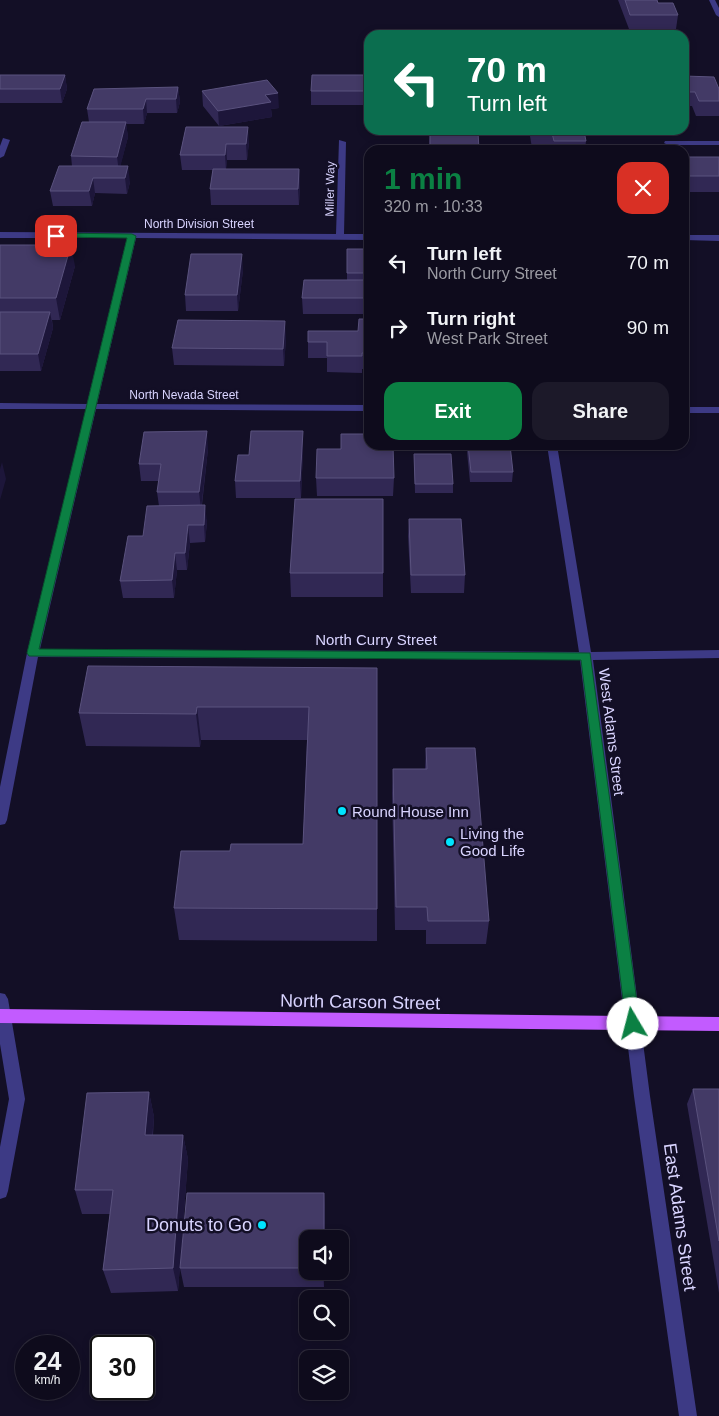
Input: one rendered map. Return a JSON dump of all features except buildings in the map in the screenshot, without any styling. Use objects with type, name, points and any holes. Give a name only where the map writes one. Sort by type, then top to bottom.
[{"type":"main road","name":"North Carson Street","points":[[2,1016],[719,1024]]},
{"type":"street","points":[[712,0],[719,15]]},
{"type":"street","points":[[0,156],[6,140]]},
{"type":"street","name":"Miller Way","points":[[340,237],[342,142]]},
{"type":"street","points":[[668,143],[719,143]]},
{"type":"street","name":"North Division Street","points":[[0,235],[364,237]]},
{"type":"street","points":[[0,820],[33,653],[132,236]]},
{"type":"street","points":[[689,238],[719,238]]},
{"type":"street","name":"North Nevada Street","points":[[0,406],[364,408]]},
{"type":"street","points":[[689,410],[719,410]]},
{"type":"street","name":"West Adams Street","points":[[553,450],[586,656],[633,1024]]},
{"type":"street","name":"North Curry Street","points":[[33,653],[586,656],[719,654]]},
{"type":"street","points":[[0,1000],[17,1099],[0,1191]]},
{"type":"street","name":"East Adams Street","points":[[633,1024],[688,1416]]},
{"type":"place","name":"Round House Inn","points":[[342,811]]},
{"type":"place","name":"Living the Good Life","points":[[450,842]]},
{"type":"place","name":"Donuts to Go","points":[[262,1225]]},
{"type":"route","points":[[56,236],[132,236],[33,653],[586,656],[633,1024]]}]
